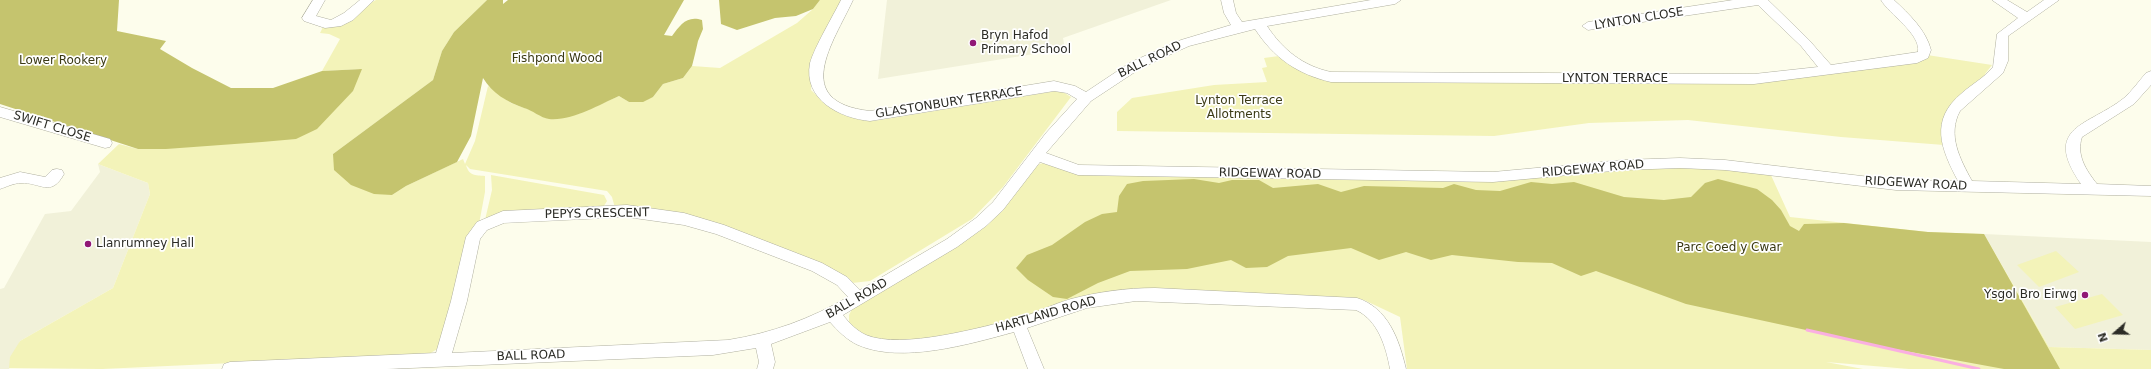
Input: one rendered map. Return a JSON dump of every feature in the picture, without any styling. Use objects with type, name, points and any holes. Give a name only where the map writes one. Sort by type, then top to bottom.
[{"type":"street","points":[[319,0],[308,18],[320,20],[328,24],[341,21],[368,0]]},
{"type":"street","name":"GLASTONBURY TERRACE","points":[[847,0],[817,62],[815,72],[818,86],[822,94],[827,100],[842,110],[860,116],[870,116],[1054,86],[1070,89],[1086,98]]},
{"type":"street","points":[[1227,0],[1230,13],[1239,27]]},
{"type":"street","name":"BALL ROAD","points":[[230,369],[713,348],[762,340],[808,326],[832,314],[952,243],[981,222],[1007,195],[1061,125],[1086,98],[1120,74],[1152,57],[1196,39],[1239,27],[1395,0]]},
{"type":"street","points":[[1761,0],[1805,44],[1827,70]]},
{"type":"street","name":"LYNTON CLOSE","points":[[1588,26],[1761,0]]},
{"type":"street","name":"LYNTON TERRACE","points":[[1258,23],[1273,46],[1292,62],[1315,73],[1336,77],[1754,79],[1781,77],[1917,58],[1923,55],[1925,50],[1922,40],[1887,0]]},
{"type":"street","points":[[1998,0],[2027,17]]},
{"type":"street","points":[[1968,187],[1948,147],[1947,129],[1950,114],[1959,102],[1998,70],[2002,56],[2001,38],[2007,31],[2053,0]]},
{"type":"street","points":[[2093,190],[2075,160],[2073,144],[2076,134],[2129,101],[2151,76]]},
{"type":"street","name":"SWIFT CLOSE","points":[[0,112],[105,143]]},
{"type":"street","name":"RIDGEWAY ROAD","points":[[1038,155],[1078,170],[1468,178],[1543,174],[1624,165],[1680,163],[1768,170],[1878,184],[2151,191]]},
{"type":"street","points":[[0,184],[20,177],[48,183],[58,174]]},
{"type":"street","name":"PEPYS CRESCENT","points":[[442,360],[459,301],[473,237],[486,223],[503,217],[627,211],[648,212],[684,219],[719,229],[817,268],[842,282],[859,298]]},
{"type":"street","name":"HARTLAND ROAD","points":[[832,314],[853,334],[864,341],[876,345],[891,346],[945,340],[1018,324],[1077,304],[1141,294],[1356,304],[1368,308],[1376,317],[1390,343],[1398,369]]},
{"type":"street","points":[[1018,324],[1036,369]]},
{"type":"street","points":[[762,340],[767,362],[765,369]]},
{"type":"shaded area","name":"Bryn Hafod Primary School","points":[[887,0],[1171,0],[1063,38],[1065,49],[878,79]]},
{"type":"shaded area","points":[[98,164],[148,183],[150,194],[113,288],[20,341],[9,369],[0,369],[0,289],[4,288],[45,214],[71,211],[100,172]]},
{"type":"shaded area","name":"Ysgol Bro Eirwg","points":[[1984,234],[2151,242],[2151,350],[2049,347]]},
{"type":"green space","name":"Lower Rookery","points":[[0,0],[119,0],[117,31],[166,41],[160,49],[192,68],[231,88],[273,88],[322,71],[362,69],[353,91],[317,129],[296,139],[166,149],[138,149],[0,104]]},
{"type":"green space","points":[[376,0],[487,0],[454,32],[442,51],[433,80],[333,154],[392,195],[406,186],[463,159],[465,164],[475,141],[488,86],[511,103],[530,110],[578,114],[619,96],[629,102],[653,97],[663,84],[683,78],[692,66],[720,68],[797,23],[813,9],[820,0],[844,0],[812,70],[811,90],[826,104],[846,116],[874,121],[1056,91],[1063,92],[1071,97],[1003,187],[972,219],[870,281],[852,283],[733,229],[615,208],[612,197],[607,191],[470,169],[466,165],[467,169],[471,173],[485,176],[485,192],[479,224],[439,348],[429,354],[102,369],[9,368],[10,357],[20,341],[113,288],[150,194],[148,183],[98,164],[119,144],[138,149],[361,69],[322,71],[340,39],[329,34],[320,33],[323,27]]},
{"type":"green space","name":"Fishpond Wood","points":[[487,0],[503,0],[503,4],[508,0],[684,0],[664,35],[672,36],[684,22],[692,19],[702,20],[703,29],[698,41],[692,66],[683,78],[663,84],[653,97],[643,102],[629,102],[619,96],[594,108],[567,118],[549,119],[506,100],[495,93],[483,78],[471,136],[457,162],[406,186],[392,195],[374,194],[351,185],[334,170],[333,154],[433,80],[442,51],[454,32]]},
{"type":"green space","points":[[719,0],[820,0],[813,9],[796,16],[775,18],[737,30],[721,24]]},
{"type":"green space","name":"Lynton Terrace Allotments","points":[[1927,55],[1992,65],[1985,74],[1987,76],[1963,93],[1944,145],[1841,137],[1688,120],[1589,123],[1494,136],[1117,131],[1117,112],[1132,98],[1214,85],[1267,82],[1262,68],[1267,67],[1264,58],[1279,56],[1304,72],[1753,82]]},
{"type":"green space","points":[[1043,163],[1073,173],[1579,173],[1681,166],[1770,173],[1790,217],[1928,232],[1984,234],[2049,347],[2151,350],[2151,369],[1909,369],[1826,362],[1863,369],[1407,369],[1400,317],[1364,300],[1154,291],[954,334],[913,340],[893,341],[866,336],[849,324],[849,315],[853,307],[989,224],[1037,165]]},
{"type":"green space","points":[[491,175],[604,195],[607,201],[602,209],[485,220],[492,190]]},
{"type":"green space","name":"Parc Coed y Cwar","points":[[1194,179],[1219,183],[1232,180],[1259,180],[1273,188],[1318,184],[1341,192],[1364,186],[1443,188],[1454,184],[1476,190],[1500,191],[1531,182],[1552,184],[1574,182],[1624,197],[1664,200],[1691,197],[1705,183],[1718,179],[1757,189],[1772,200],[1781,210],[1790,226],[1799,231],[1804,224],[1844,223],[1928,232],[1984,234],[2060,369],[2004,369],[1889,348],[1686,304],[1596,271],[1581,276],[1552,263],[1518,262],[1452,255],[1431,260],[1406,252],[1379,260],[1351,248],[1288,256],[1267,267],[1246,268],[1231,260],[1187,269],[1130,271],[1098,283],[1067,299],[1053,297],[1028,280],[1016,268],[1027,255],[1052,245],[1085,222],[1102,214],[1117,212],[1119,196],[1127,184],[1143,181]]},
{"type":"green space","points":[[2056,251],[2079,272],[2039,287],[2017,265]]},
{"type":"green space","points":[[2102,294],[2123,315],[2075,329],[2055,307]]},
{"type":"waterway","points":[[1807,330],[1979,369]]},
{"type":"place","name":"Bryn Hafod Primary School","points":[[973,43]]},
{"type":"place","name":"Llanrumney Hall","points":[[88,244]]},
{"type":"place","name":"Ysgol Bro Eirwg","points":[[2085,295]]}]
